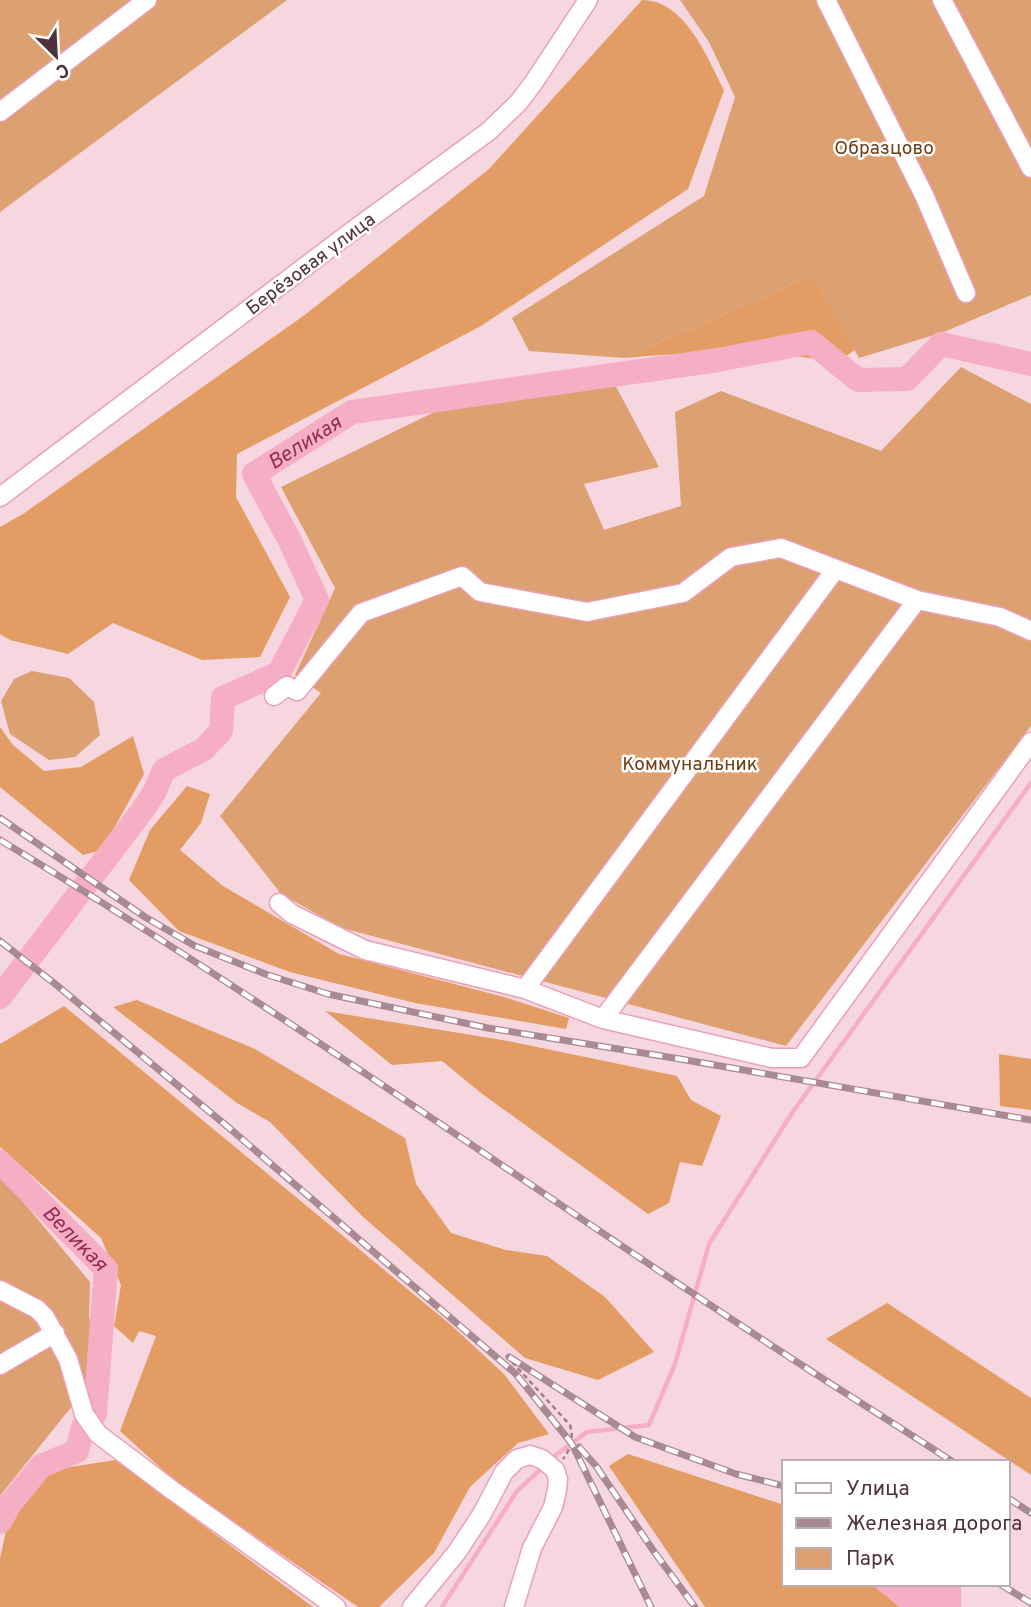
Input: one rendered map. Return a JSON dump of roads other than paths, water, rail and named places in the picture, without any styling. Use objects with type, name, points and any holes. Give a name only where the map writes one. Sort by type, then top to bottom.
[{"type":"street","points":[[0,112],[147,0]]},
{"type":"street","name":"Берёзовая улица","points":[[0,497],[489,131],[526,92],[588,0]]},
{"type":"street","points":[[826,0],[924,195],[966,293]]},
{"type":"street","points":[[942,0],[1031,169]]},
{"type":"street","points":[[274,696],[287,686],[297,691],[361,612],[462,576],[480,592],[587,612],[683,593],[731,557],[780,548],[917,600],[1000,617],[1031,631]]},
{"type":"street","points":[[525,989],[835,570]]},
{"type":"street","points":[[603,1019],[917,600]]},
{"type":"street","points":[[279,904],[292,914],[365,950],[525,989],[603,1019],[772,1058],[802,1058],[1031,741]]},
{"type":"street","points":[[0,1290],[37,1309],[45,1317],[68,1359],[84,1414],[97,1434],[336,1607]]},
{"type":"street","points":[[0,1365],[55,1333]]},
{"type":"street","points":[[412,1607],[457,1552],[482,1514],[504,1472],[517,1459],[530,1455],[542,1459],[555,1470],[558,1479],[553,1507],[532,1548],[514,1607]]},
{"type":"waterway","name":"Великая","points":[[0,997],[142,811],[164,770],[204,749],[221,731],[223,698],[279,673],[317,600],[290,541],[254,474],[352,412],[718,360],[811,342],[858,380],[907,379],[941,344],[1031,364]]},
{"type":"waterway","points":[[552,1458],[587,1432],[649,1425],[675,1364],[709,1244],[792,1113],[1031,783]]},
{"type":"waterway","name":"Великая","points":[[0,1162],[106,1269],[95,1414]]},
{"type":"waterway","name":"Великая","points":[[0,1522],[10,1504],[41,1466],[77,1451],[83,1427]]},
{"type":"waterway","points":[[442,1607],[517,1491],[540,1470]]},
{"type":"railway","points":[[0,818],[145,917],[195,946],[268,975],[328,994],[488,1028],[1031,1120]]},
{"type":"railway","points":[[0,840],[284,1020],[751,1332],[950,1460]]},
{"type":"railway","points":[[0,941],[228,1127],[516,1374],[572,1444],[651,1607]]},
{"type":"railway","points":[[509,1357],[635,1437],[736,1474],[782,1486]]},
{"type":"railway","points":[[579,1447],[596,1466],[695,1607]]},
{"type":"railway","points":[[1010,1499],[1031,1513]]},
{"type":"railway","points":[[1003,1586],[1031,1603]]},
{"type":"park label","name":"Образцово","points":[[884,147]]},
{"type":"park label","name":"Коммунальник","points":[[690,763]]}]
